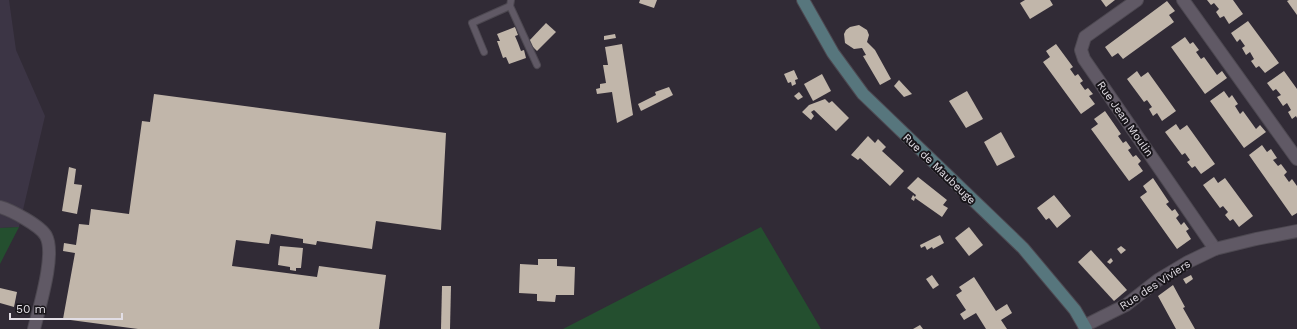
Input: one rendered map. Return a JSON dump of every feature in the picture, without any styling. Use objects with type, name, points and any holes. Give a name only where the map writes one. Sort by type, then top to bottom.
[{"type":"street","name":"Rue de Maubeuge","points":[[803,0],[833,53],[863,94],[1023,248],[1063,295],[1085,327]]},
{"type":"street","name":"Rue Jean Moulin","points":[[1137,0],[1085,37],[1081,50],[1084,58],[1216,249]]},
{"type":"street","points":[[1183,0],[1297,158]]},
{"type":"street","points":[[0,207],[24,218],[46,235],[50,253],[34,329]]},
{"type":"street","name":"Rue des Viviers","points":[[1085,327],[1126,305],[1158,280],[1188,262],[1216,249],[1256,238],[1297,231]]},
{"type":"lane","points":[[484,52],[472,23],[510,3],[537,65]]},
{"type":"shaded area","points":[[0,0],[9,0],[16,50],[45,116],[19,227],[0,228]]},
{"type":"green space","points":[[19,227],[0,264],[0,228]]},
{"type":"green space","points":[[761,227],[821,329],[563,329]]},
{"type":"building","points":[[640,0],[657,0],[654,8],[639,3]]},
{"type":"building","points":[[1025,0],[1050,0],[1053,5],[1030,19],[1020,3]]},
{"type":"building","points":[[1101,0],[1115,0],[1106,7]]},
{"type":"building","points":[[1207,0],[1233,0],[1243,14],[1229,24],[1224,16],[1220,18],[1216,12],[1219,9],[1214,3],[1211,5]]},
{"type":"building","points":[[1297,0],[1297,15],[1287,1]]},
{"type":"building","points":[[1167,1],[1175,11],[1169,15],[1174,22],[1123,59],[1118,53],[1112,57],[1105,47]]},
{"type":"building","points":[[1248,21],[1279,63],[1265,73],[1259,66],[1256,68],[1251,61],[1254,59],[1250,52],[1246,55],[1242,48],[1245,46],[1240,39],[1237,42],[1231,33]]},
{"type":"building","points":[[546,23],[556,32],[537,51],[528,42]]},
{"type":"building","points":[[859,25],[867,30],[869,35],[867,42],[875,50],[891,79],[880,85],[863,56],[866,55],[862,48],[854,49],[845,43],[844,34],[846,30],[850,27]]},
{"type":"building","points":[[515,27],[518,35],[515,36],[521,51],[524,50],[526,58],[509,64],[506,57],[503,58],[497,41],[500,41],[497,34]]},
{"type":"building","points":[[615,34],[616,38],[604,40],[604,36]]},
{"type":"building","points":[[1185,37],[1190,44],[1193,42],[1199,50],[1196,52],[1201,59],[1204,57],[1217,75],[1222,71],[1227,78],[1205,94],[1171,47]]},
{"type":"building","points":[[622,44],[633,115],[617,123],[612,92],[597,94],[596,89],[600,88],[600,84],[606,83],[603,65],[608,65],[605,47]]},
{"type":"building","points":[[1056,44],[1073,67],[1070,69],[1075,76],[1078,74],[1083,81],[1080,83],[1085,90],[1088,88],[1093,94],[1089,96],[1095,104],[1081,114],[1043,62],[1050,57],[1046,51]]},
{"type":"building","points":[[794,70],[798,79],[795,80],[796,84],[792,86],[791,82],[788,83],[784,74]]},
{"type":"building","points":[[1137,71],[1141,77],[1148,72],[1176,111],[1162,121],[1157,113],[1153,116],[1149,109],[1152,107],[1147,100],[1144,102],[1127,79]]},
{"type":"building","points":[[1284,71],[1297,89],[1297,118],[1296,116],[1292,119],[1288,112],[1291,110],[1287,103],[1283,106],[1277,97],[1281,95],[1276,89],[1273,91],[1267,83]]},
{"type":"building","points":[[822,74],[831,91],[813,101],[804,84]]},
{"type":"building","points":[[899,80],[912,94],[904,97],[894,86]]},
{"type":"building","points":[[669,87],[673,95],[641,111],[638,104],[656,95],[655,92]]},
{"type":"building","points":[[967,91],[983,119],[966,128],[949,101]]},
{"type":"building","points":[[1224,91],[1229,98],[1232,95],[1238,104],[1235,106],[1240,114],[1243,111],[1256,129],[1260,125],[1266,132],[1244,148],[1210,101]]},
{"type":"building","points":[[799,92],[803,97],[798,100],[794,96]]},
{"type":"building","points":[[154,94],[446,133],[441,230],[376,221],[372,249],[317,241],[316,245],[303,243],[303,239],[271,234],[269,244],[236,240],[232,266],[317,277],[319,266],[386,275],[379,329],[138,329],[63,319],[75,253],[63,251],[64,243],[76,245],[79,224],[89,225],[91,209],[129,214],[142,121],[150,122]]},
{"type":"building","points":[[825,99],[829,103],[832,101],[849,118],[836,131],[814,110],[811,112],[814,116],[811,120],[802,112],[809,105]]},
{"type":"building","points":[[1105,111],[1121,134],[1118,136],[1123,143],[1126,141],[1131,148],[1128,150],[1133,157],[1136,155],[1141,161],[1138,164],[1143,171],[1129,181],[1091,129],[1098,124],[1094,119]]},
{"type":"building","points":[[1176,124],[1180,130],[1187,125],[1215,164],[1201,174],[1195,166],[1192,168],[1187,162],[1190,160],[1185,153],[1182,155],[1165,132]]},
{"type":"building","points":[[1001,132],[1015,157],[997,166],[984,142]]},
{"type":"building","points":[[868,136],[875,143],[878,139],[886,147],[882,151],[904,171],[890,186],[860,158],[858,160],[851,155]]},
{"type":"building","points":[[1262,145],[1267,152],[1271,149],[1277,158],[1273,160],[1278,166],[1281,164],[1287,172],[1284,175],[1289,182],[1292,179],[1297,186],[1297,213],[1292,216],[1249,155]]},
{"type":"building","points":[[69,167],[76,169],[74,184],[82,185],[77,214],[62,211]]},
{"type":"building","points":[[918,177],[947,200],[943,205],[948,208],[942,217],[915,198],[914,201],[911,199],[913,195],[915,197],[916,195],[907,188]]},
{"type":"building","points":[[1214,177],[1218,183],[1225,178],[1253,216],[1239,227],[1233,219],[1230,221],[1225,215],[1228,212],[1223,206],[1220,208],[1203,185]]},
{"type":"building","points":[[1153,178],[1169,202],[1166,204],[1172,211],[1175,209],[1179,215],[1176,218],[1181,225],[1184,222],[1189,229],[1186,231],[1191,239],[1177,249],[1140,197],[1147,192],[1143,186]]},
{"type":"building","points":[[1054,195],[1071,216],[1057,228],[1049,218],[1046,220],[1037,208]]},
{"type":"building","points":[[969,227],[983,245],[969,256],[955,238]]},
{"type":"building","points":[[940,235],[944,243],[933,249],[932,247],[927,250],[925,246],[921,248],[920,245]]},
{"type":"building","points":[[280,246],[303,248],[301,268],[296,268],[296,271],[290,270],[290,267],[278,265]]},
{"type":"building","points":[[1121,246],[1126,250],[1121,254],[1117,249]]},
{"type":"building","points":[[1091,250],[1127,290],[1114,301],[1078,262]]},
{"type":"building","points":[[1111,258],[1113,261],[1110,264],[1107,262]]},
{"type":"building","points":[[538,259],[557,259],[557,266],[575,267],[574,295],[556,295],[555,302],[537,301],[537,294],[519,293],[520,264],[538,265]]},
{"type":"building","points":[[932,275],[939,285],[933,289],[926,279]]},
{"type":"building","points":[[1191,275],[1193,279],[1186,284],[1183,279]]},
{"type":"building","points":[[974,277],[996,311],[1007,304],[1012,313],[1001,320],[1007,329],[986,329],[976,313],[964,320],[960,314],[966,310],[956,295],[962,291],[959,287]]},
{"type":"building","points":[[1173,285],[1185,307],[1183,308],[1195,329],[1176,329],[1158,296]]},
{"type":"building","points":[[442,286],[451,286],[450,329],[441,329]]},
{"type":"building","points":[[0,288],[17,292],[14,307],[0,303]]},
{"type":"building","points":[[920,325],[923,329],[913,329]]}]
